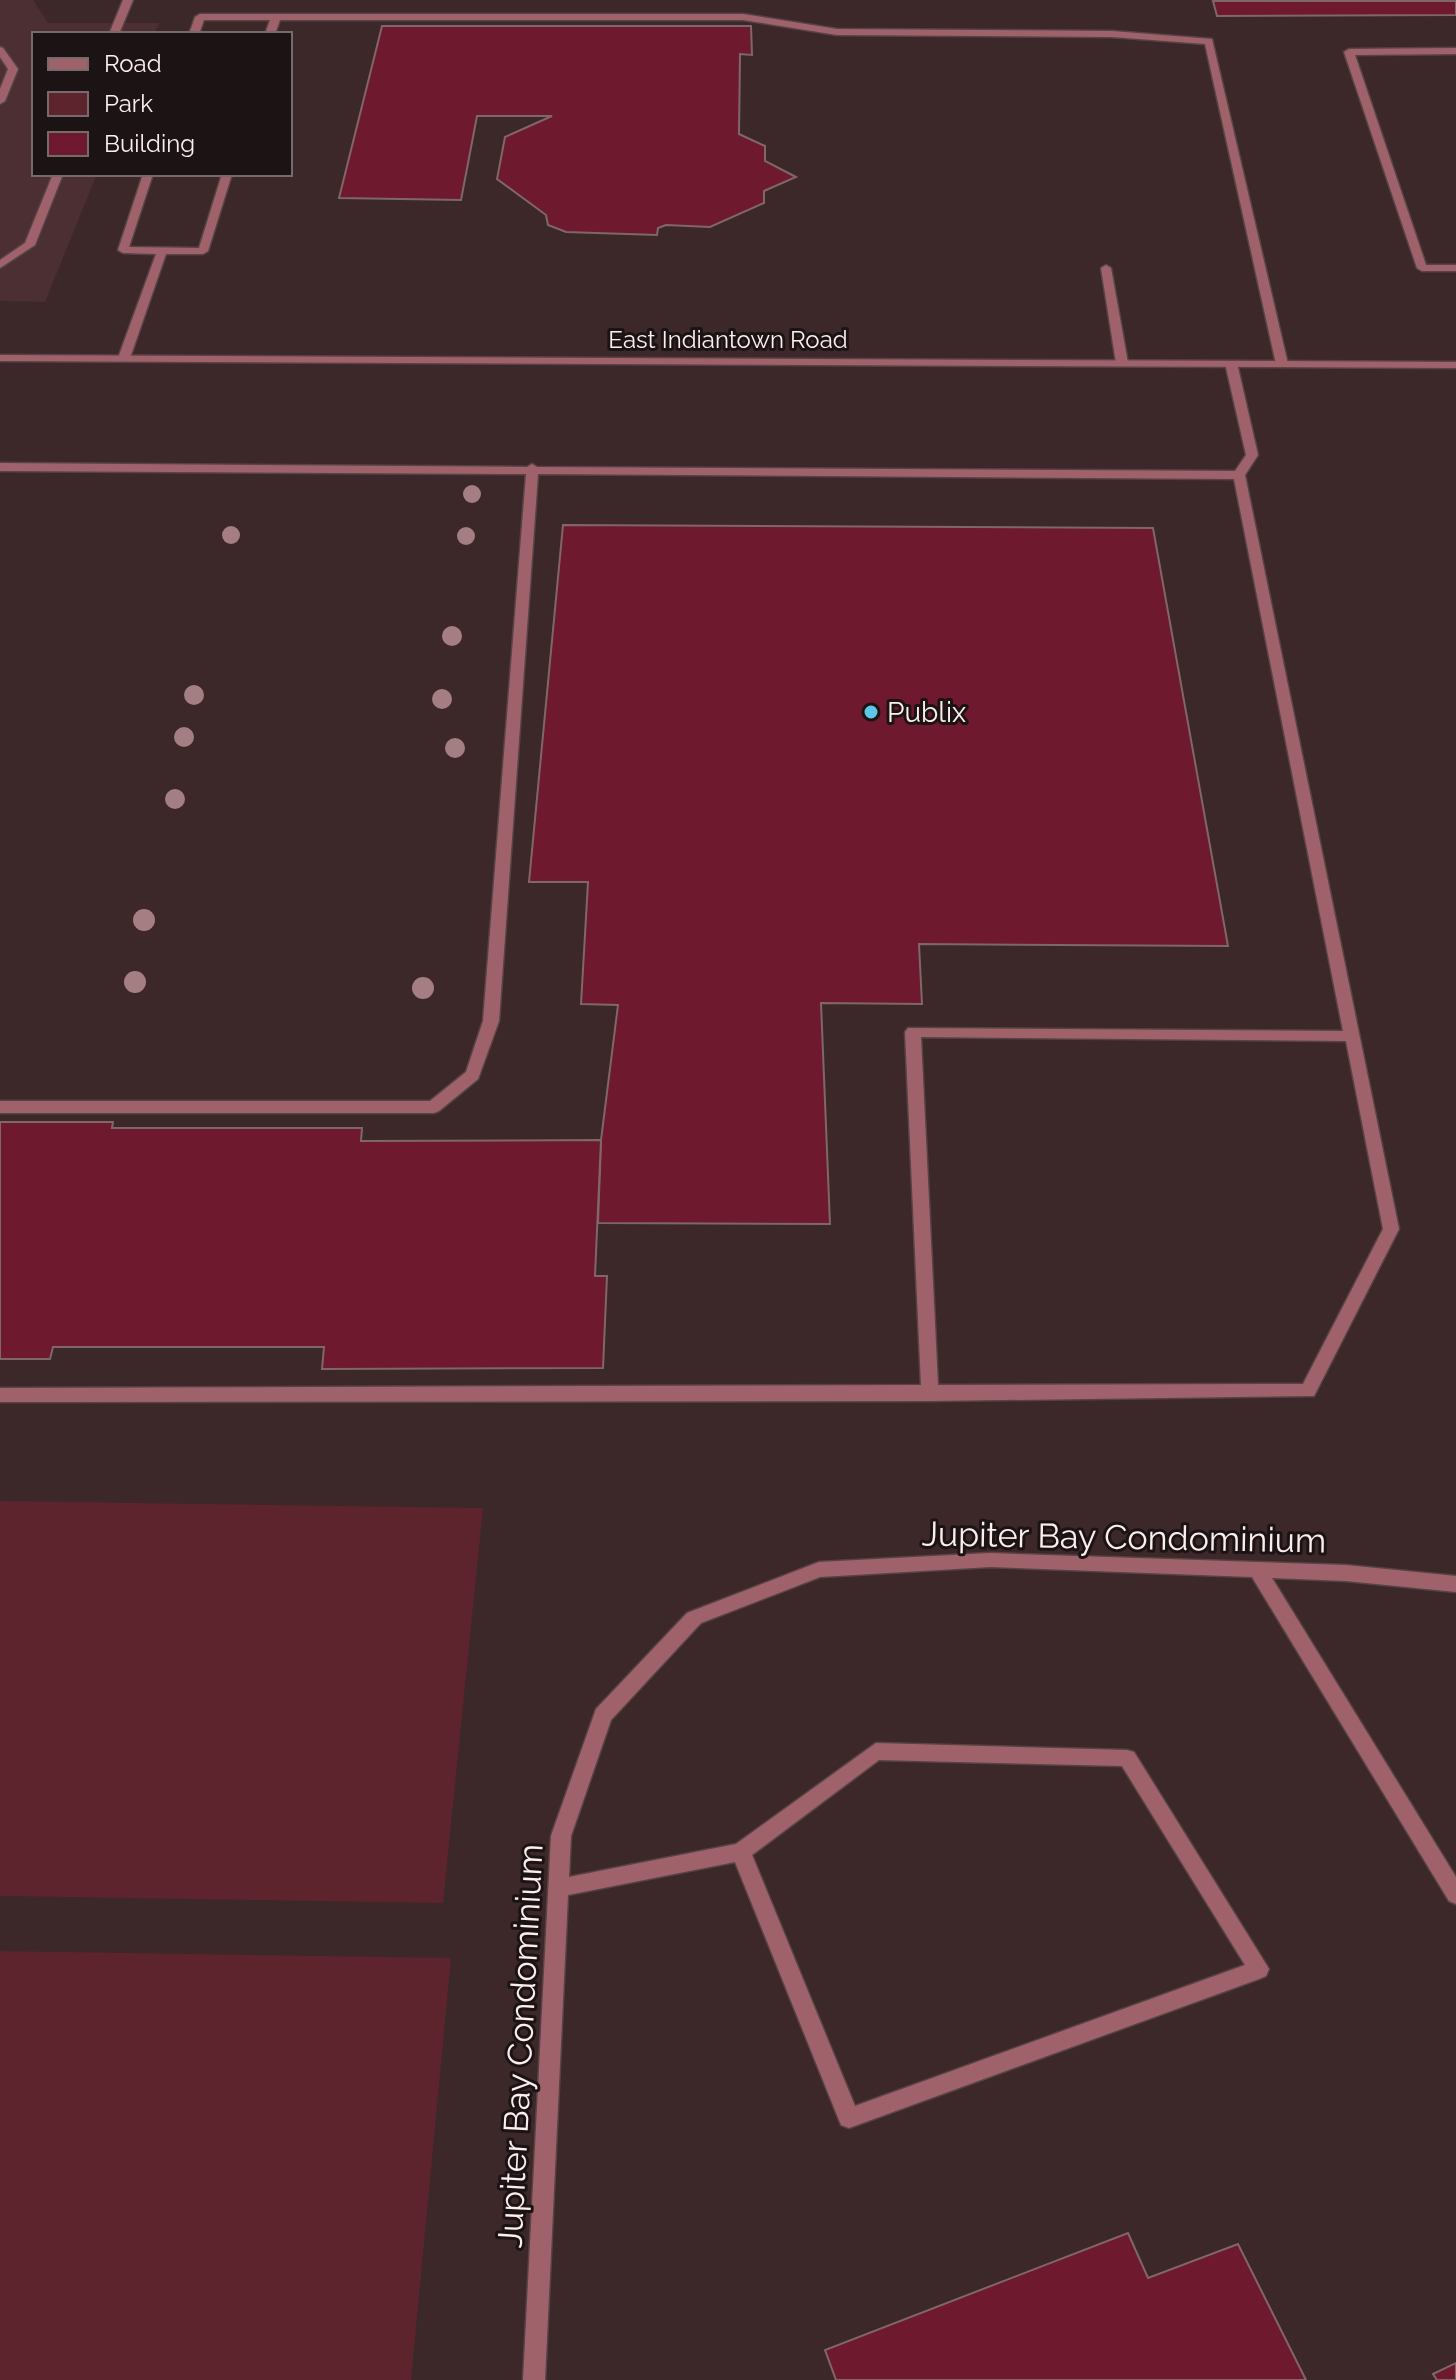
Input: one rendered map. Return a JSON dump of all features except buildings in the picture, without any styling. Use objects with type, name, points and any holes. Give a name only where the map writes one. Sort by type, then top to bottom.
[{"type":"street","points":[[115,32],[128,0]]},
{"type":"street","points":[[195,32],[200,17],[743,17],[837,32],[1112,34],[1209,41],[1282,364]]},
{"type":"street","points":[[271,32],[276,17]]},
{"type":"street","points":[[0,50],[13,69],[0,101]]},
{"type":"street","points":[[1456,51],[1349,52],[1422,268],[1456,268]]},
{"type":"street","points":[[0,265],[30,245],[57,176]]},
{"type":"street","points":[[147,176],[123,250],[203,251],[226,176]]},
{"type":"street","points":[[124,358],[162,251]]},
{"type":"street","points":[[1106,268],[1122,363]]},
{"type":"street","name":"East Indiantown Road","points":[[0,358],[1456,365]]},
{"type":"street","points":[[0,1395],[1308,1391],[1391,1229],[1239,475],[1252,455],[1231,363]]},
{"type":"street","points":[[0,467],[532,468],[1239,475]]},
{"type":"street","points":[[0,1107],[434,1107],[473,1075],[492,1015],[532,468]]},
{"type":"street","points":[[930,1394],[913,1032],[1352,1036]]},
{"type":"street","name":"Jupiter Bay Condominium","points":[[534,2380],[561,1836],[603,1715],[694,1618],[819,1570],[990,1560],[1346,1573],[1456,1584]]},
{"type":"street","points":[[1257,1569],[1456,1895]]},
{"type":"street","points":[[558,1888],[741,1852],[876,1751],[1127,1758],[1259,1969],[849,2118],[741,1852]]},
{"type":"shaded area","points":[[0,0],[33,0],[48,23],[159,23],[155,32],[32,32],[32,176],[96,176],[45,302],[0,301]]},
{"type":"green space","points":[[0,1501],[483,1508],[443,1903],[0,1896]]},
{"type":"green space","points":[[0,1951],[451,1958],[411,2380],[0,2380]]},
{"type":"place","name":"Publix","points":[[871,712]]}]
